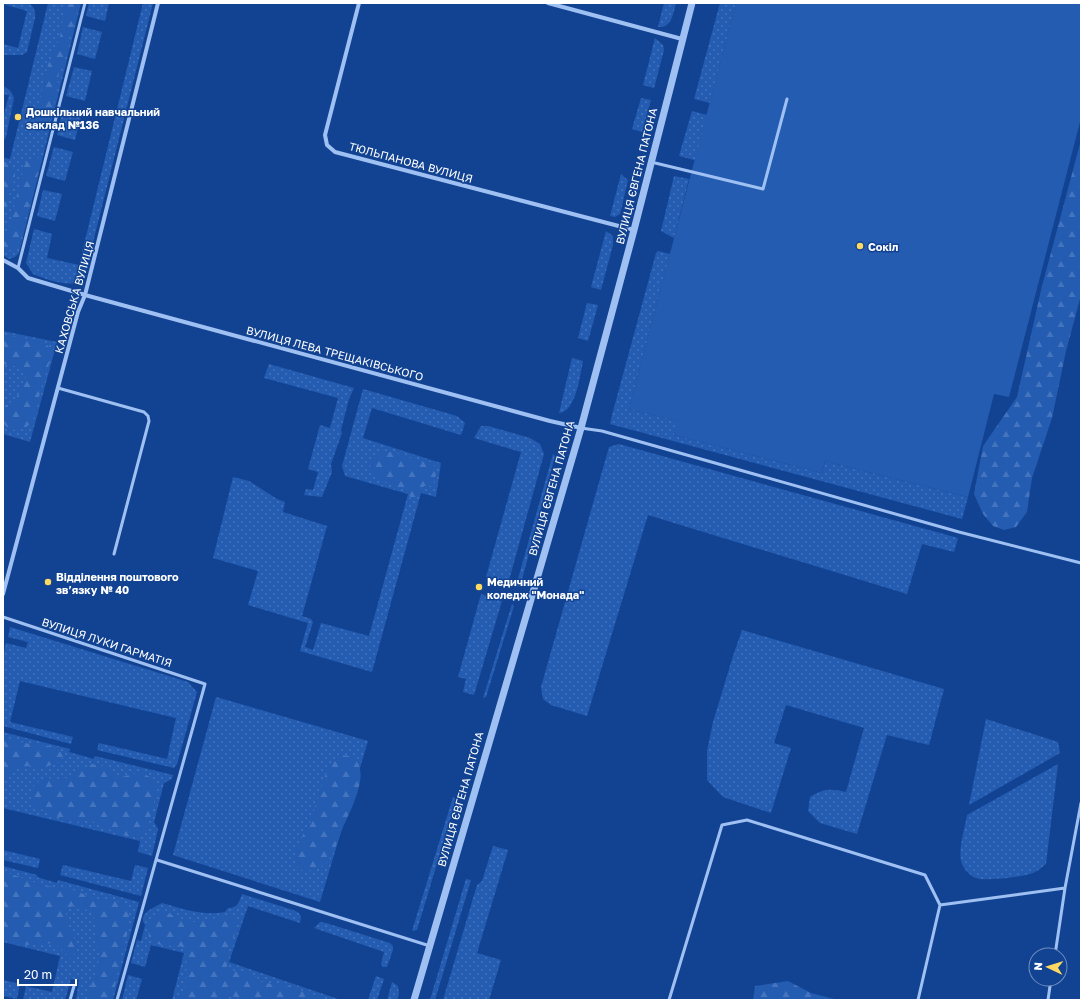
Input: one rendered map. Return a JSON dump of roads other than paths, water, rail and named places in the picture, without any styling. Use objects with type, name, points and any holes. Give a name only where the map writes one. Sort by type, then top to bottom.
[{"type":"street","name":"КАХОВСЬКА ВУЛИЦЯ","points":[[3,594],[78,312],[85,295],[158,3]]},
{"type":"street","name":"ТЮЛЬПАНОВА ВУЛИЦЯ","points":[[359,3],[325,135],[327,145],[335,152],[634,230]]},
{"type":"street","points":[[548,3],[682,39]]},
{"type":"street","name":"ВУЛИЦЯ ЄВГЕНА ПАТОНА","points":[[414,1000],[482,761],[581,428],[634,230],[692,3]]},
{"type":"street","name":"ВУЛИЦЯ ЛЕВА ТРЕЩАКІВСЬКОГО","points":[[3,260],[18,268],[28,278],[85,295],[550,421],[581,428]]},
{"type":"lane","points":[[18,268],[85,3]]},
{"type":"lane","points":[[651,162],[763,190],[787,99]]},
{"type":"lane","points":[[58,388],[144,412],[148,416],[149,421],[114,554]]},
{"type":"lane","points":[[581,428],[602,431],[959,532],[1081,563]]},
{"type":"lane","name":"ВУЛИЦЯ ЛУКИ ГАРМАТІЯ","points":[[3,617],[205,684],[179,774],[157,860]]},
{"type":"lane","points":[[1056,947],[1065,888],[1081,804]]},
{"type":"lane","points":[[669,1000],[722,825],[747,820],[925,874],[940,905],[918,1000]]},
{"type":"lane","points":[[117,1000],[157,860],[430,946]]},
{"type":"lane","points":[[940,905],[1065,888]]},
{"type":"lane","points":[[70,1000],[74,986]]},
{"type":"lane","points":[[1048,1000],[1050,987]]},
{"type":"place","name":"Дошкільний навчальний заклад №136","points":[[18,117]]},
{"type":"place","name":"Сокіл","points":[[860,246]]},
{"type":"place","name":"Відділення поштового зв’язку № 40","points":[[48,582]]},
{"type":"place","name":"Медичний коледж \"Монада\"","points":[[479,587]]}]
